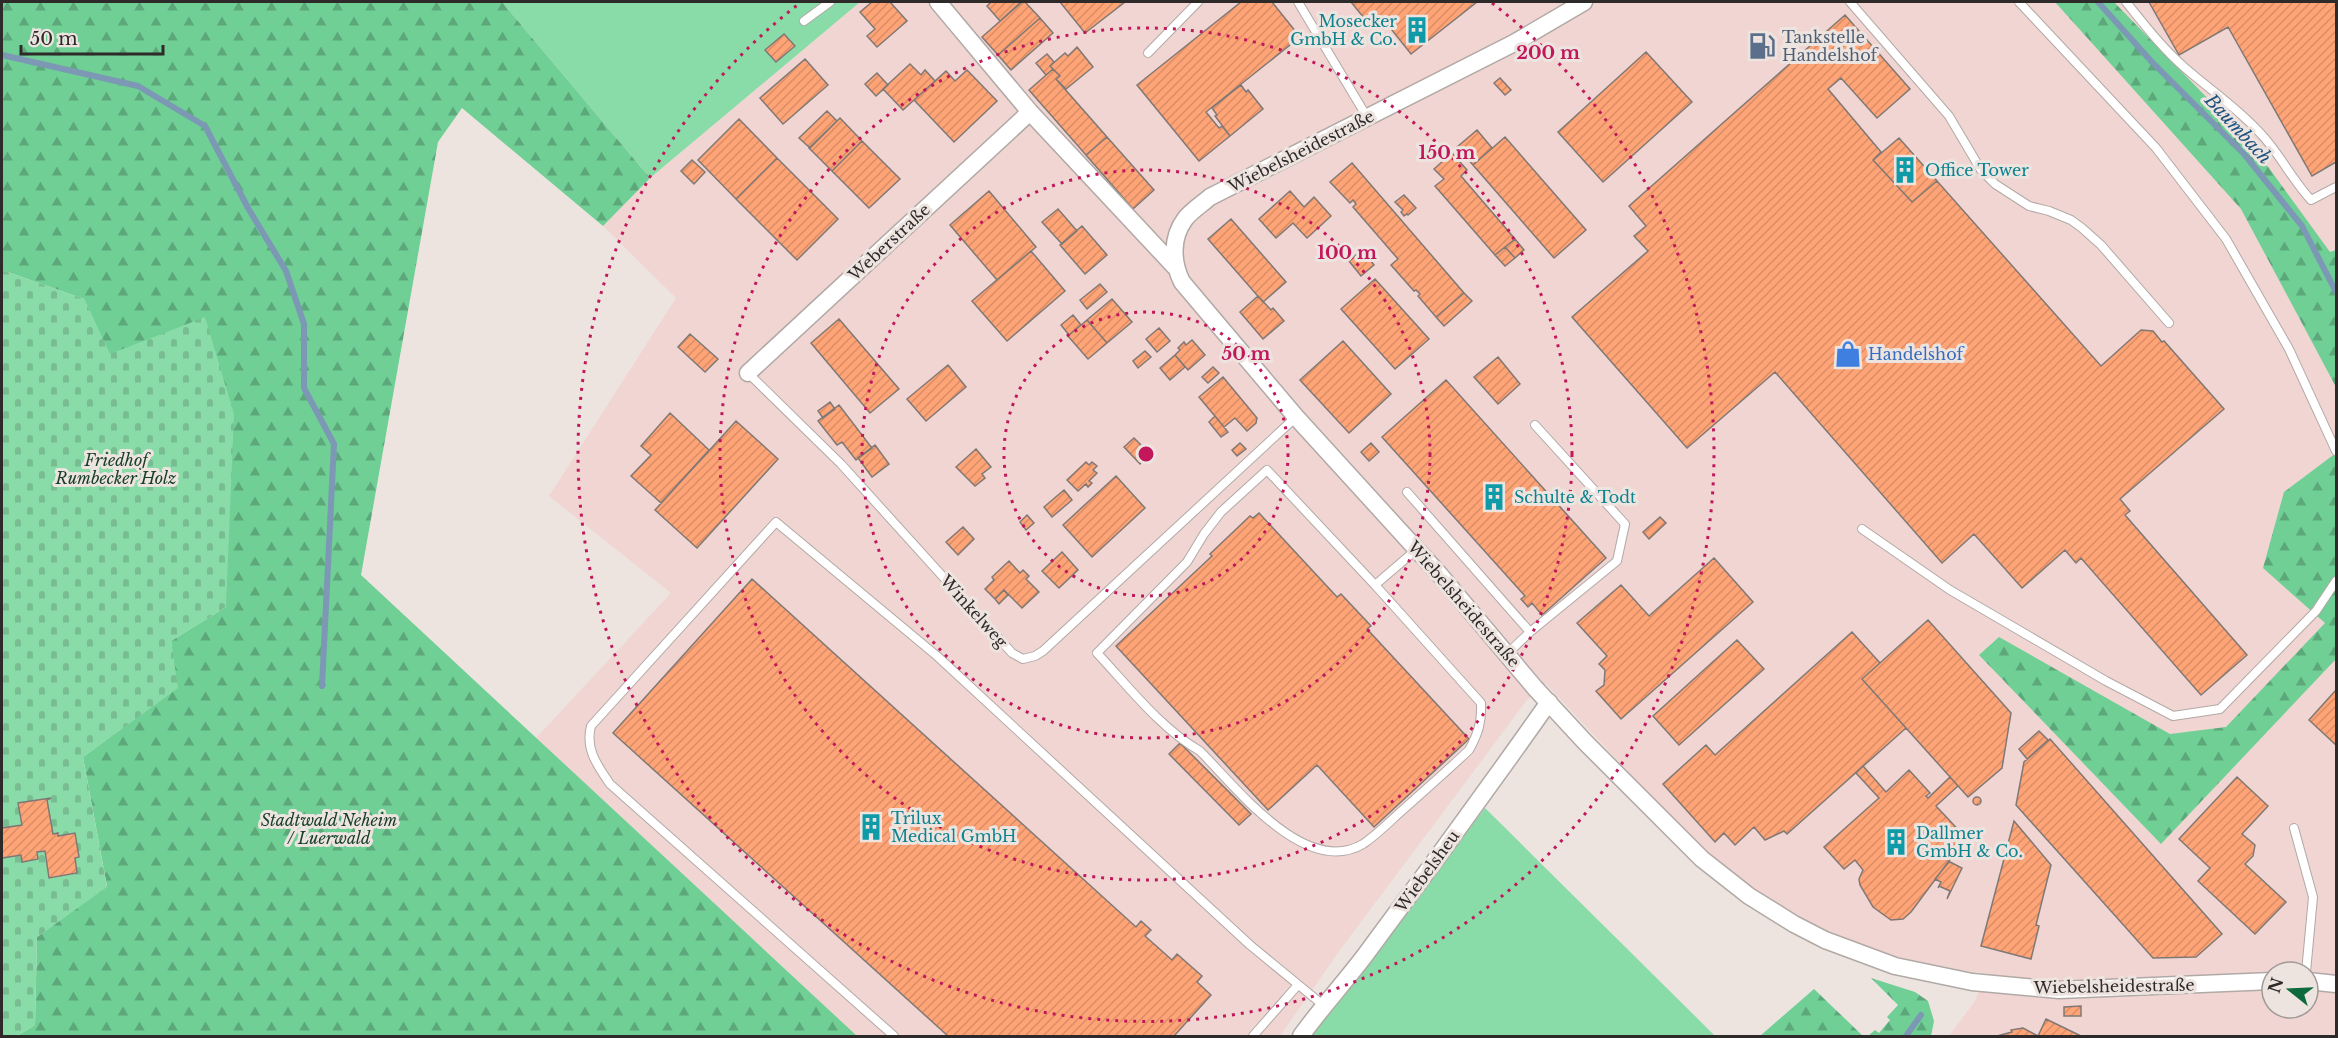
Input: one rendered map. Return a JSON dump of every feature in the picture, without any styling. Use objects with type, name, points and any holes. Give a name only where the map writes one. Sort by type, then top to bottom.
[{"type":"street","points":[[938,2],[1030,112],[1174,267]]},
{"type":"street","name":"Wiebelsheidestraße","points":[[1584,2],[1514,43],[1210,197],[1185,220],[1174,245],[1174,267],[1182,282],[1296,417],[1417,549],[1599,757],[1702,859],[1749,896],[1825,940],[1895,966],[1932,975],[2016,987],[2058,990],[2260,982]]},
{"type":"street","name":"Weberstraße","points":[[748,373],[1030,112]]},
{"type":"street","name":"Wiebelsheu","points":[[1301,1036],[1323,1005],[1364,958],[1549,702]]},
{"type":"street","points":[[2320,982],[2337,984]]},
{"type":"lane","points":[[804,21],[831,2]]},
{"type":"lane","points":[[1148,53],[1198,2]]},
{"type":"lane","points":[[1298,2],[1367,117]]},
{"type":"lane","points":[[1850,2],[1944,109],[1981,170],[1995,184],[2029,206],[2062,216],[2082,228],[2101,245],[2169,323]]},
{"type":"lane","points":[[2019,2],[2156,148],[2226,239],[2289,349],[2337,451]]},
{"type":"lane","points":[[2126,2],[2182,65],[2260,133],[2282,159],[2300,189],[2311,200],[2337,187]]},
{"type":"lane","name":"Winkelweg","points":[[748,373],[841,465],[1012,652],[1023,659],[1043,651],[1296,417]]},
{"type":"lane","points":[[1507,654],[1530,632],[1617,561],[1625,524],[1535,425]]},
{"type":"lane","points":[[1267,470],[1375,585],[1480,704],[1482,720],[1469,750],[1379,832],[1361,845],[1341,850],[1320,849],[1299,842],[1280,830],[1200,751],[1170,730],[1097,653],[1187,562],[1221,512],[1267,470]]},
{"type":"lane","points":[[1407,492],[1530,632]]},
{"type":"lane","points":[[894,1036],[609,784],[592,756],[588,737],[591,726],[776,522],[937,656],[1250,945],[1297,986],[1323,1005]]},
{"type":"lane","points":[[1862,529],[1950,590],[2106,681],[2173,716],[2220,709],[2316,611],[2337,581]]},
{"type":"lane","points":[[1375,585],[1417,549]]},
{"type":"lane","points":[[2294,828],[2313,897],[2307,960]]},
{"type":"lane","points":[[1253,1036],[1297,986]]},
{"type":"shaded area","points":[[860,2],[2336,2],[2336,1036],[1949,1036],[1975,1001],[1987,973],[1936,969],[1859,945],[1813,924],[1757,891],[1710,855],[1667,813],[1546,684],[1527,700],[1340,950],[1280,1036],[857,1036],[536,738],[671,593],[549,496],[676,298],[603,226],[650,178]]},
{"type":"green space","name":"Stadtwald Neheim / Luerwald","points":[[2,2],[502,2],[650,178],[603,226],[462,108],[438,142],[361,575],[857,1036],[17,1036],[35,1025],[37,937],[107,886],[83,757],[177,688],[171,641],[226,607],[84,299],[2,270]]},
{"type":"green space","points":[[502,2],[860,2],[650,178]]},
{"type":"green space","points":[[2055,2],[2114,2],[2250,142],[2330,252],[2336,250],[2336,387],[2241,209]]},
{"type":"green space","name":"Friedhof Rumbecker Holz","points":[[2,270],[84,299],[110,354],[205,317],[234,414],[226,607],[171,641],[178,688],[83,757],[107,887],[37,937],[35,1025],[17,1036],[2,1036]]},
{"type":"green space","points":[[2336,453],[2336,659],[2161,844],[1979,655],[1999,637],[2170,734],[2226,727],[2325,623],[2263,568],[2284,492]]},
{"type":"green space","points":[[1485,808],[1697,1018],[1715,1036],[1311,1036]]},
{"type":"green space","points":[[1871,978],[1915,992],[1928,1001],[1934,1021],[1931,1036],[1868,1036],[1875,1030],[1879,1033],[1890,1020],[1887,1017],[1898,1005]]},
{"type":"green space","points":[[1814,989],[1863,1036],[1760,1036]]},
{"type":"building","points":[[872,2],[890,2],[907,21],[877,47],[867,36],[875,29],[860,12]]},
{"type":"building","points":[[991,2],[1020,3],[1000,21],[987,6]]},
{"type":"building","points":[[1022,2],[1025,2],[1040,18],[998,55],[982,37]]},
{"type":"building","points":[[1060,2],[1125,2],[1085,33]]},
{"type":"building","points":[[1241,2],[1272,2],[1300,37],[1206,112],[1219,128],[1222,126],[1230,136],[1199,161],[1137,85]]},
{"type":"building","name":"Mosecker GmbH & Co.","points":[[1351,2],[1477,2],[1411,54],[1388,25],[1377,34]]},
{"type":"building","points":[[2149,2],[2336,2],[2336,162],[2312,176],[2228,27],[2179,55]]},
{"type":"building","name":"Handelshof","points":[[1845,15],[1910,89],[1877,118],[1841,78],[1828,89],[1881,152],[1873,160],[1912,202],[1937,181],[2101,366],[2141,330],[2153,331],[2224,409],[2120,499],[2130,511],[2125,515],[2247,655],[2201,695],[2081,558],[2076,563],[2065,550],[2022,588],[1974,534],[1942,563],[1775,372],[1687,448],[1572,317],[1648,251],[1634,236],[1646,226],[1629,206]]},
{"type":"building","points":[[1040,18],[1053,33],[1011,70],[998,55]]},
{"type":"building","points":[[784,34],[795,46],[776,62],[765,50]]},
{"type":"building","points":[[1077,47],[1093,67],[1066,89],[1056,79],[1060,76],[1050,66],[1065,53],[1068,56]]},
{"type":"building","points":[[1646,52],[1692,102],[1603,182],[1558,132]]},
{"type":"building","points":[[1047,54],[1054,62],[1050,66],[1053,69],[1046,75],[1036,63]]},
{"type":"building","points":[[805,59],[828,85],[783,124],[760,98]]},
{"type":"building","points":[[910,64],[921,75],[925,70],[935,81],[903,110],[883,89]]},
{"type":"building","points":[[1053,69],[1060,76],[1056,79],[1107,137],[1086,155],[1029,90]]},
{"type":"building","points":[[967,70],[997,101],[954,142],[914,100],[946,71],[955,81]]},
{"type":"building","points":[[877,73],[888,85],[876,96],[865,84]]},
{"type":"building","points":[[1500,78],[1511,90],[1505,95],[1494,83]]},
{"type":"building","points":[[1241,85],[1263,109],[1230,136],[1215,116],[1217,115],[1212,108]]},
{"type":"building","points":[[827,111],[837,121],[810,148],[799,138]]},
{"type":"building","points":[[840,118],[862,141],[832,171],[809,148]]},
{"type":"building","points":[[739,119],[777,158],[736,199],[698,160]]},
{"type":"building","points":[[1477,130],[1492,148],[1473,165],[1457,147]]},
{"type":"building","points":[[1107,137],[1154,190],[1133,209],[1086,155]]},
{"type":"building","points":[[1505,137],[1586,230],[1554,258],[1473,165]]},
{"type":"building","name":"Office Tower","points":[[1899,138],[1937,181],[1912,202],[1873,160]]},
{"type":"building","points":[[862,141],[900,179],[869,208],[832,171]]},
{"type":"building","points":[[1452,153],[1467,170],[1461,176],[1515,239],[1495,255],[1435,186],[1444,179],[1434,169]]},
{"type":"building","points":[[777,158],[838,219],[797,260],[736,199]]},
{"type":"building","points":[[692,160],[705,172],[694,184],[681,171]]},
{"type":"building","points":[[1352,163],[1464,293],[1436,317],[1418,296],[1420,294],[1414,291],[1391,265],[1398,259],[1353,207],[1356,204],[1353,200],[1350,203],[1330,182]]},
{"type":"building","points":[[989,191],[1036,247],[997,280],[950,225]]},
{"type":"building","points":[[1290,191],[1304,207],[1314,197],[1331,216],[1307,238],[1293,223],[1276,238],[1259,219]]},
{"type":"building","points":[[1404,195],[1416,208],[1404,216],[1401,212],[1403,210],[1395,202]]},
{"type":"building","points":[[1058,209],[1077,231],[1062,244],[1042,222]]},
{"type":"building","points":[[1231,219],[1286,282],[1263,302],[1208,239]]},
{"type":"building","points":[[1082,226],[1107,255],[1085,274],[1060,245]]},
{"type":"building","points":[[1515,239],[1524,250],[1515,258],[1505,247]]},
{"type":"building","points":[[1505,247],[1515,258],[1505,266],[1495,255]]},
{"type":"building","points":[[1362,250],[1374,265],[1361,276],[1349,261]]},
{"type":"building","points":[[1031,251],[1065,291],[1007,341],[972,301]]},
{"type":"building","points":[[1375,279],[1429,339],[1395,369],[1341,309]]},
{"type":"building","points":[[1100,284],[1107,292],[1087,309],[1080,300]]},
{"type":"building","points":[[1464,293],[1472,301],[1444,326],[1436,317]]},
{"type":"building","points":[[1258,296],[1284,321],[1263,339],[1240,312]]},
{"type":"building","points":[[1112,299],[1132,322],[1107,343],[1087,320]]},
{"type":"building","points":[[1073,315],[1081,325],[1069,335],[1061,325]]},
{"type":"building","points":[[839,319],[899,389],[870,413],[811,343]]},
{"type":"building","points":[[1087,320],[1107,343],[1088,359],[1068,336]]},
{"type":"building","points":[[1159,328],[1170,341],[1157,352],[1146,339]]},
{"type":"building","points":[[690,334],[718,359],[705,372],[678,347]]},
{"type":"building","points":[[1192,340],[1205,355],[1188,370],[1175,355],[1184,342],[1186,345]]},
{"type":"building","points":[[1343,341],[1391,394],[1349,433],[1300,380]]},
{"type":"building","points":[[1145,351],[1151,357],[1138,368],[1133,361]]},
{"type":"building","points":[[1175,355],[1185,367],[1170,380],[1160,368]]},
{"type":"building","points":[[1498,357],[1520,384],[1498,404],[1474,377]]},
{"type":"building","points":[[948,365],[966,387],[926,421],[907,399]]},
{"type":"building","points":[[1213,367],[1219,373],[1208,383],[1202,377]]},
{"type":"building","points":[[1223,377],[1257,418],[1256,423],[1247,431],[1235,418],[1224,427],[1199,397]]},
{"type":"building","name":"Schulte & Todt","points":[[1446,380],[1606,558],[1542,615],[1532,603],[1528,607],[1521,599],[1525,596],[1382,437]]},
{"type":"building","points":[[830,402],[835,409],[823,418],[818,411]]},
{"type":"building","points":[[839,405],[872,448],[856,460],[842,442],[837,445],[818,421]]},
{"type":"building","points":[[670,413],[709,450],[661,503],[631,476],[651,455],[641,446]]},
{"type":"building","points":[[1215,416],[1228,432],[1221,437],[1209,422]]},
{"type":"building","points":[[736,421],[778,459],[697,548],[655,510]]},
{"type":"building","points":[[1134,438],[1150,454],[1140,464],[1124,447]]},
{"type":"building","points":[[1240,443],[1246,449],[1237,456],[1232,450]]},
{"type":"building","points":[[1371,443],[1379,452],[1369,461],[1361,452]]},
{"type":"building","points":[[875,445],[889,464],[872,477],[858,458]]},
{"type":"building","points":[[976,449],[991,467],[982,474],[985,478],[975,486],[956,467]]},
{"type":"building","points":[[1086,462],[1089,465],[1092,462],[1097,466],[1093,470],[1097,473],[1089,481],[1092,483],[1088,487],[1086,484],[1078,491],[1067,480]]},
{"type":"building","points":[[1116,476],[1145,508],[1092,557],[1063,525]]},
{"type":"building","points":[[1064,490],[1072,500],[1052,517],[1044,507]]},
{"type":"building","points":[[1259,513],[1337,597],[1341,594],[1371,626],[1367,629],[1469,739],[1374,827],[1317,765],[1268,810],[1116,646],[1212,556],[1210,554],[1250,516],[1253,518]]},
{"type":"building","points":[[1027,515],[1034,523],[1026,530],[1020,522]]},
{"type":"building","points":[[1660,517],[1666,523],[1649,539],[1643,532]]},
{"type":"building","points":[[963,527],[974,539],[958,555],[946,542]]},
{"type":"building","points":[[1062,552],[1078,570],[1059,588],[1042,571]]},
{"type":"building","points":[[1714,558],[1753,602],[1621,719],[1596,691],[1604,685],[1605,670],[1599,664],[1607,656],[1577,623],[1621,585],[1649,616]]},
{"type":"building","points":[[1009,561],[1020,573],[1023,570],[1029,576],[1026,579],[1039,592],[1022,608],[1004,590],[995,599],[985,589],[994,580],[992,577]]},
{"type":"building","name":"Trilux Medical GmbH","points":[[752,579],[1136,927],[1141,921],[1151,930],[1145,936],[1172,960],[1177,954],[1202,976],[1197,982],[1211,995],[1174,1036],[948,1036],[613,733]]},
{"type":"building","points":[[1004,590],[1008,595],[999,604],[995,599]]},
{"type":"building","points":[[1928,620],[2011,713],[2002,768],[1968,797],[1862,679]]},
{"type":"building","points":[[1852,632],[1880,663],[1862,679],[1906,728],[1787,834],[1784,831],[1765,840],[1754,827],[1735,845],[1724,833],[1715,842],[1663,784],[1706,745],[1715,755]]},
{"type":"building","points":[[1737,640],[1764,669],[1679,745],[1653,716]]},
{"type":"building","points":[[2336,690],[2336,745],[2309,720]]},
{"type":"building","points":[[2039,731],[2048,740],[2027,759],[2019,749]]},
{"type":"building","points":[[2050,739],[2222,934],[2196,957],[2153,958],[2016,805],[2024,762]]},
{"type":"building","points":[[1180,743],[1251,814],[1239,825],[1169,754]]},
{"type":"building","name":"Dallmer GmbH & Co.","points":[[1863,766],[1886,792],[1909,770],[1930,793],[1926,796],[1928,798],[1950,777],[1958,786],[1936,806],[1966,838],[1911,912],[1903,919],[1891,920],[1873,907],[1860,885],[1859,879],[1863,870],[1855,860],[1844,869],[1824,847],[1879,798],[1856,773]]},
{"type":"building","points":[[2237,777],[2268,806],[2242,834],[2255,845],[2253,856],[2245,864],[2286,902],[2255,934],[2198,881],[2210,868],[2179,839]]},
{"type":"building","points":[[1977,797],[1981,801],[1977,805],[1973,801]]},
{"type":"building","points":[[51,798],[47,800],[53,834],[58,833],[58,836],[75,833],[79,857],[75,858],[77,873],[49,878],[45,851],[37,852],[38,859],[22,862],[21,855],[2,858],[2,828],[22,825],[18,803]]},
{"type":"building","points":[[2014,821],[2051,865],[2036,925],[2039,926],[2031,959],[1981,946]]},
{"type":"building","points":[[1948,863],[1962,868],[1947,899],[1950,891],[1939,886],[1941,882],[1935,879]]},
{"type":"building","points":[[2081,1006],[2081,1016],[2064,1016],[2064,1007]]},
{"type":"building","points":[[2046,1019],[2081,1036],[2038,1036]]},
{"type":"building","points":[[2023,1028],[2038,1036],[1997,1036]]},
{"type":"waterway","name":"Baumbach","points":[[2098,2],[2152,62],[2244,154],[2302,226],[2336,292]]},
{"type":"waterway","points":[[2,55],[138,86],[205,126],[248,208],[286,271],[304,324],[304,388],[334,444],[322,686]]},
{"type":"waterway","points":[[1906,1036],[1921,1015]]},
{"type":"place","name":"Mosecker GmbH & Co.","points":[[1417,30]]},
{"type":"place","name":"Tankstelle Handelshof","points":[[1762,46]]},
{"type":"place","name":"Office Tower","points":[[1905,170]]},
{"type":"place","name":"Handelshof","points":[[1848,354]]},
{"type":"place","name":"Schulte & Todt","points":[[1494,497]]},
{"type":"place","name":"Trilux Medical GmbH","points":[[871,827]]},
{"type":"place","name":"Dallmer GmbH & Co.","points":[[1896,842]]}]
